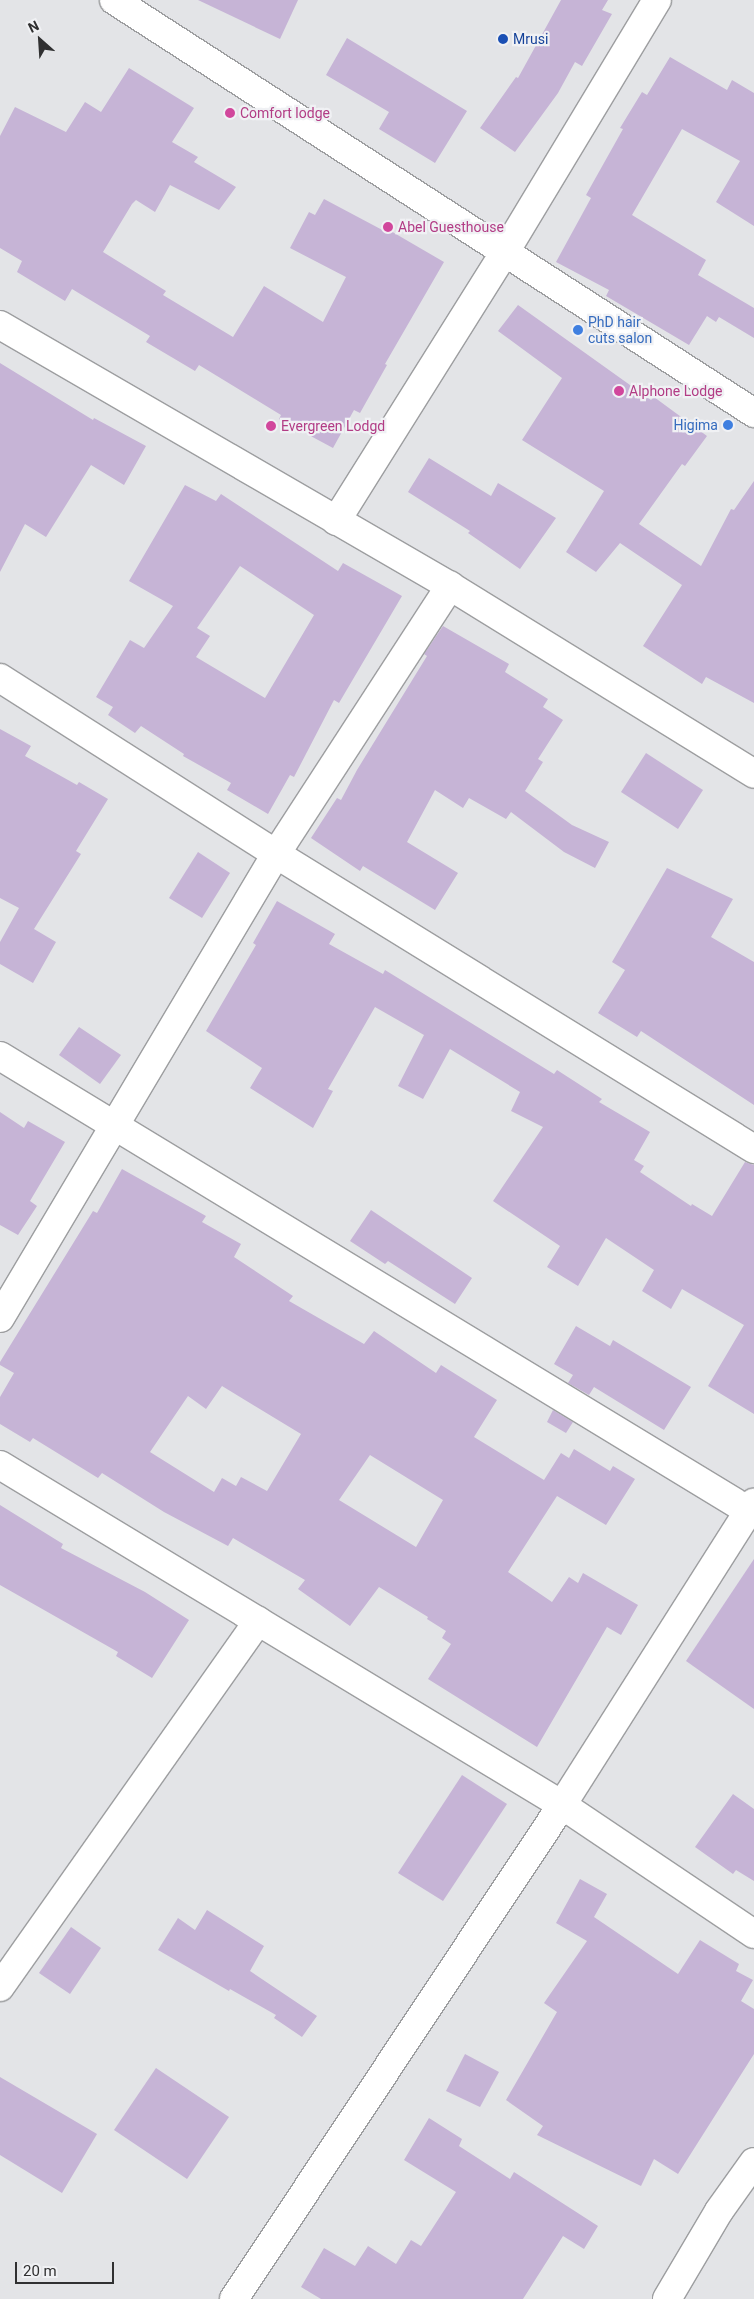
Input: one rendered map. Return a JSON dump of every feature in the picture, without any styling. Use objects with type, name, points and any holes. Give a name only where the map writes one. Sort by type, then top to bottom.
[{"type":"street","points":[[114,0],[754,413]]},
{"type":"street","points":[[336,521],[505,252],[657,0]]},
{"type":"street","points":[[0,324],[450,586],[754,774]]},
{"type":"street","points":[[0,1318],[276,854],[450,586]]},
{"type":"street","points":[[0,678],[276,854],[754,1149]]},
{"type":"street","points":[[0,1056],[752,1510],[562,1805],[234,2299]]},
{"type":"street","points":[[0,1465],[562,1805],[754,1934]]},
{"type":"street","points":[[0,1988],[258,1621]]},
{"type":"street","points":[[666,2299],[719,2210],[754,2162]]},
{"type":"building","points":[[198,0],[298,0],[280,39]]},
{"type":"building","points":[[561,0],[608,0],[602,10],[612,14],[582,66],[575,62],[558,93],[515,152],[480,128],[516,77],[518,78]]},
{"type":"building","points":[[347,38],[467,111],[435,163],[379,129],[389,112],[326,75]]},
{"type":"building","points":[[670,57],[727,90],[732,80],[754,93],[754,226],[716,202],[740,161],[682,129],[632,215],[706,260],[698,275],[754,308],[754,338],[719,317],[716,322],[707,316],[689,345],[606,296],[609,290],[556,262],[591,198],[586,195],[623,129],[620,128],[642,92],[647,95]]},
{"type":"building","points":[[129,68],[194,108],[172,142],[198,157],[194,162],[236,187],[219,210],[170,185],[155,212],[136,200],[132,204],[103,252],[166,291],[163,295],[233,337],[264,286],[323,322],[346,277],[290,248],[309,212],[315,215],[324,199],[388,233],[389,230],[444,262],[385,364],[387,365],[360,413],[354,410],[333,448],[279,419],[281,415],[199,365],[195,371],[146,342],[150,336],[72,289],[65,301],[17,272],[22,261],[0,248],[0,136],[15,107],[66,132],[85,102],[101,112]]},
{"type":"building","points":[[518,305],[651,400],[654,397],[707,436],[685,466],[682,464],[639,524],[701,566],[731,509],[734,510],[754,481],[754,703],[706,677],[702,684],[643,646],[682,585],[620,543],[596,572],[566,552],[604,491],[522,440],[562,378],[498,331]]},
{"type":"building","points":[[0,363],[93,420],[94,418],[146,446],[124,485],[91,465],[46,537],[25,524],[0,572]]},
{"type":"building","points":[[429,458],[491,496],[498,483],[556,518],[520,569],[468,533],[470,531],[408,492]]},
{"type":"building","points":[[185,485],[216,501],[221,494],[338,571],[343,563],[402,596],[339,703],[334,700],[294,777],[290,775],[268,814],[227,790],[231,783],[183,756],[184,754],[141,726],[135,733],[108,715],[113,707],[96,697],[130,640],[144,648],[173,606],[129,581]],"holes":[[[240,566],[314,615],[265,698],[196,657],[210,636],[197,628]]]},
{"type":"building","points":[[443,626],[509,664],[505,672],[548,699],[543,707],[563,720],[538,759],[543,762],[525,791],[572,825],[609,842],[595,868],[564,852],[511,812],[506,819],[469,798],[463,808],[435,790],[407,842],[458,873],[435,910],[363,866],[360,871],[311,838],[337,798],[341,800],[357,770],[427,656],[424,654]]},
{"type":"building","points":[[0,729],[31,746],[25,756],[77,785],[79,782],[108,799],[76,851],[81,854],[34,929],[56,942],[33,983],[0,964],[0,942],[19,908],[0,898]]},
{"type":"building","points":[[646,753],[703,790],[678,829],[621,792]]},
{"type":"building","points":[[198,852],[230,873],[202,918],[169,898]]},
{"type":"building","points":[[667,868],[733,899],[711,937],[754,962],[754,1105],[641,1031],[637,1037],[598,1013],[625,970],[612,962]]},
{"type":"building","points":[[277,901],[335,934],[329,944],[383,974],[385,970],[554,1074],[557,1070],[602,1099],[599,1102],[650,1132],[634,1160],[644,1166],[640,1172],[691,1206],[692,1204],[712,1216],[745,1162],[754,1165],[754,1414],[708,1386],[744,1325],[682,1289],[671,1309],[642,1291],[654,1270],[606,1238],[578,1286],[547,1267],[560,1246],[493,1201],[543,1127],[511,1111],[520,1092],[450,1049],[423,1099],[398,1086],[424,1035],[375,1007],[328,1089],[333,1091],[313,1128],[250,1088],[262,1068],[206,1031],[256,945],[253,943]]},
{"type":"building","points":[[79,1027],[121,1055],[100,1084],[59,1055]]},
{"type":"building","points":[[0,1112],[24,1128],[28,1121],[65,1142],[30,1201],[37,1206],[18,1235],[0,1225]]},
{"type":"building","points":[[122,1169],[206,1216],[202,1222],[241,1244],[234,1257],[293,1296],[289,1301],[364,1344],[374,1331],[436,1373],[441,1365],[497,1400],[474,1437],[544,1480],[561,1453],[569,1458],[574,1449],[610,1471],[613,1466],[635,1479],[606,1525],[557,1496],[508,1572],[552,1602],[569,1577],[578,1583],[583,1573],[638,1605],[621,1635],[607,1627],[537,1747],[428,1679],[451,1644],[442,1638],[446,1631],[427,1619],[428,1617],[379,1587],[350,1626],[298,1589],[305,1580],[233,1538],[228,1546],[164,1512],[102,1473],[98,1478],[33,1438],[30,1442],[0,1424],[0,1397],[14,1373],[0,1365],[0,1362],[93,1211],[97,1213]],"holes":[[[222,1386],[301,1434],[267,1491],[241,1477],[236,1486],[222,1478],[214,1492],[150,1452],[188,1396],[206,1409]],[[370,1455],[443,1500],[416,1547],[339,1500]]]},
{"type":"building","points":[[371,1210],[472,1278],[455,1304],[388,1261],[385,1264],[350,1241]]},
{"type":"building","points":[[576,1326],[610,1346],[613,1340],[691,1387],[664,1430],[594,1387],[589,1395],[568,1383],[573,1375],[554,1364]]},
{"type":"building","points":[[553,1410],[573,1422],[566,1433],[547,1422]]},
{"type":"building","points":[[0,1505],[63,1544],[61,1548],[145,1592],[189,1620],[152,1678],[116,1656],[118,1652],[0,1585]]},
{"type":"building","points":[[754,1559],[754,1709],[686,1661]]},
{"type":"building","points":[[462,1775],[507,1804],[443,1901],[398,1873]]},
{"type":"building","points":[[733,1794],[754,1809],[754,1881],[736,1870],[733,1874],[695,1847]]},
{"type":"building","points":[[580,1879],[607,1894],[594,1917],[678,1974],[700,1940],[739,1964],[736,1971],[753,1980],[741,2001],[754,2009],[754,2054],[678,2174],[654,2159],[641,2186],[537,2135],[543,2126],[506,2100],[557,2012],[544,2003],[587,1941],[556,1923]]},
{"type":"building","points":[[207,1910],[264,1946],[250,1971],[317,2016],[302,2037],[274,2018],[276,2015],[230,1989],[229,1991],[158,1950],[178,1918],[195,1930]]},
{"type":"building","points":[[71,1927],[101,1948],[70,1994],[39,1973]]},
{"type":"building","points":[[465,2054],[499,2072],[480,2107],[446,2091]]},
{"type":"building","points":[[156,2068],[229,2117],[187,2179],[114,2130]]},
{"type":"building","points":[[0,2077],[97,2134],[62,2193],[0,2155]]},
{"type":"building","points":[[429,2118],[462,2139],[459,2146],[510,2179],[514,2172],[598,2226],[584,2249],[563,2236],[523,2299],[321,2299],[301,2287],[324,2248],[355,2266],[368,2246],[396,2264],[411,2240],[421,2246],[456,2192],[404,2160]]},
{"type":"place","name":"Mrusi","points":[[503,39]]},
{"type":"place","name":"Comfort lodge","points":[[230,113]]},
{"type":"place","name":"Abel Guesthouse","points":[[388,227]]},
{"type":"place","name":"PhD hair cuts salon","points":[[578,330]]},
{"type":"place","name":"Alphone Lodge","points":[[619,391]]},
{"type":"place","name":"Higima","points":[[728,425]]},
{"type":"place","name":"Evergreen Lodgd","points":[[271,426]]}]
